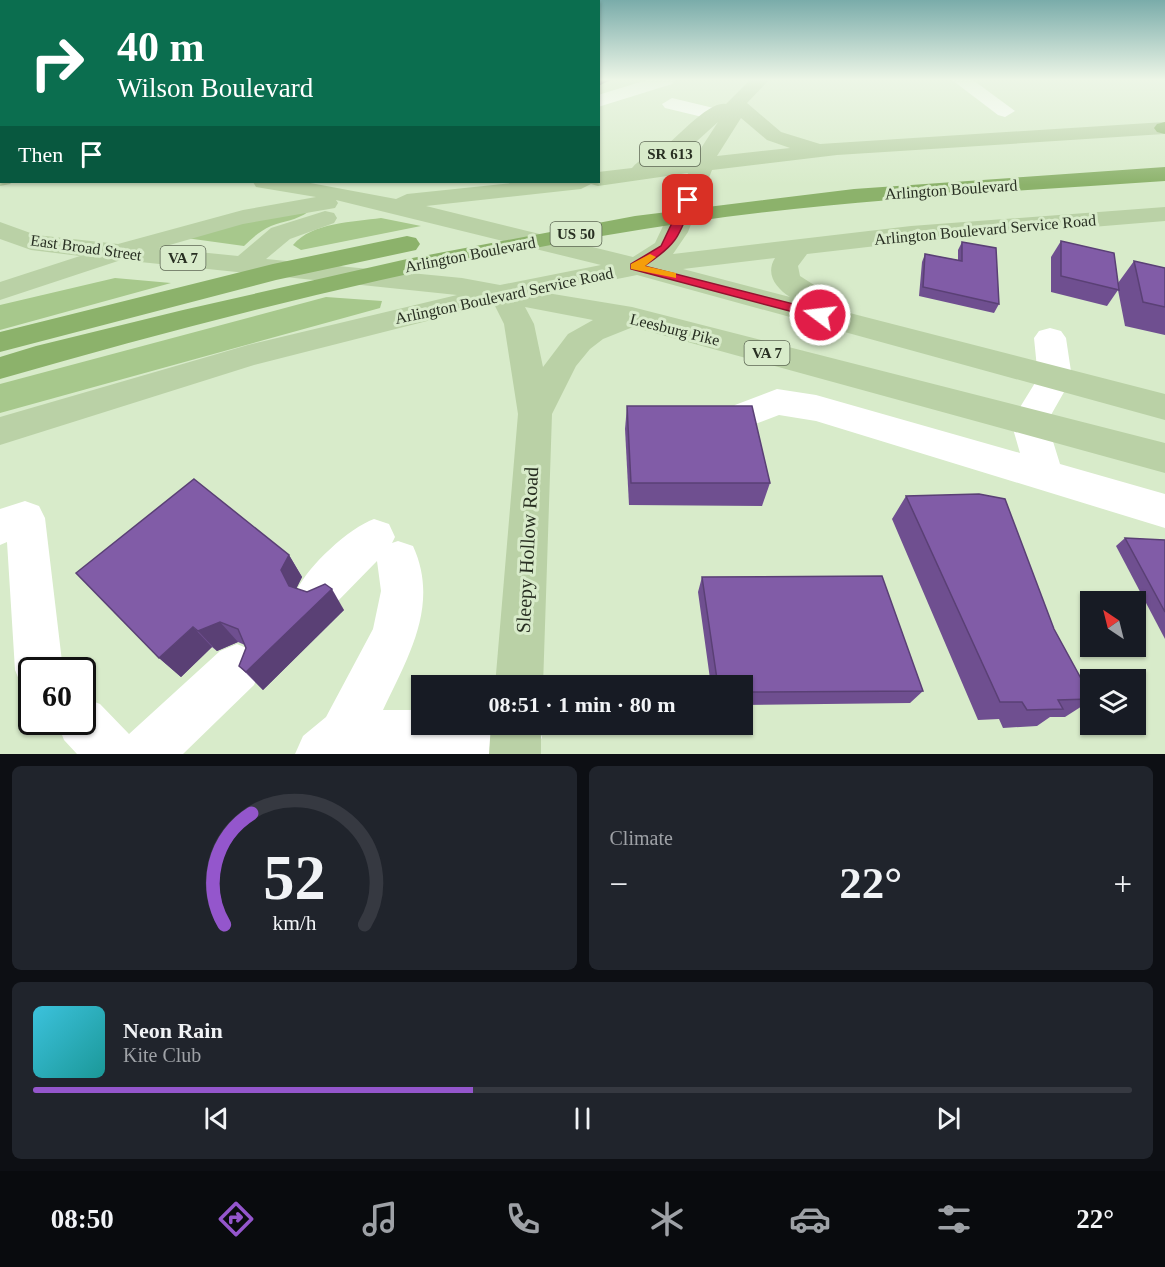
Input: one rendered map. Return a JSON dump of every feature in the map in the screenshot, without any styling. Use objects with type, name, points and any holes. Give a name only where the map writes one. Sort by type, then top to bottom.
[{"type":"highway","name":"Arlington Boulevard","points":[[0,342],[273,272],[570,214],[735,191],[844,181],[1165,160]]},
{"type":"highway","name":"Arlington Boulevard","points":[[0,368],[195,316],[426,262],[603,229],[748,208],[875,195],[1165,174]]},
{"type":"main road","name":"SR 613","points":[[607,178],[667,156],[714,115]]},
{"type":"main road","name":"SR 613","points":[[635,267],[665,248],[675,232],[698,174],[716,137],[733,115]]},
{"type":"main road","points":[[750,115],[774,136],[806,146],[837,149]]},
{"type":"main road","points":[[607,178],[698,174],[837,149],[1165,128]]},
{"type":"main road","points":[[270,183],[385,203],[561,246],[1165,407]]},
{"type":"main road","points":[[245,265],[264,243],[283,230],[385,203],[522,185],[561,183]]},
{"type":"main road","points":[[0,291],[196,227],[276,208],[330,203],[385,203]]},
{"type":"main road","name":"Arlington Boulevard Service Road","points":[[5,431],[248,356],[503,292],[635,267],[911,234],[1165,214]]},
{"type":"main road","name":"East Broad Street","points":[[0,230],[31,242],[245,265]]},
{"type":"main road","points":[[801,246],[786,257],[782,266],[789,284],[862,326]]},
{"type":"main road","name":"Leesburg Pike","points":[[245,265],[503,292],[632,317],[1165,458]]},
{"type":"main road","name":"Sleepy Hollow Road","points":[[503,292],[519,324],[534,414],[520,675]]},
{"type":"main road","name":"Sleepy Hollow Road","points":[[534,414],[563,358],[577,340],[604,325],[632,317]]},
{"type":"lane","points":[[1044,473],[1029,422],[1055,378],[1050,338]]},
{"type":"lane","points":[[881,425],[889,385]]},
{"type":"lane","points":[[747,414],[777,402],[816,408],[881,425],[955,450],[1044,473],[1165,511]]},
{"type":"lane","points":[[12,522],[37,657]]},
{"type":"lane","points":[[319,590],[386,548],[403,591],[395,634],[332,745]]},
{"type":"lane","points":[[146,754],[237,668]]},
{"type":"lane","points":[[94,735],[112,754]]},
{"type":"lane","points":[[332,745],[516,739]]},
{"type":"green space","points":[[308,212],[267,228],[244,246],[186,238],[240,223]]},
{"type":"green space","points":[[381,218],[421,226],[301,250],[293,245],[301,237],[322,227]]},
{"type":"green space","points":[[115,278],[171,283],[0,330],[0,305]]},
{"type":"green space","points":[[326,297],[382,301],[380,308],[0,413],[0,384]]},
{"type":"building","points":[[1061,241],[1114,253],[1119,290],[1061,276]]},
{"type":"building","points":[[962,242],[996,248],[999,304],[923,287],[925,254],[962,261]]},
{"type":"building","points":[[1134,261],[1165,268],[1165,307],[1143,302]]},
{"type":"building","points":[[627,406],[752,406],[770,483],[631,483]]},
{"type":"building","points":[[194,479],[289,555],[281,570],[289,586],[307,592],[325,584],[332,589],[246,672],[239,666],[246,648],[238,629],[220,622],[198,631],[193,627],[159,658],[76,573]]},
{"type":"building","points":[[979,494],[1005,499],[1054,629],[1080,677],[1080,699],[1058,700],[1063,709],[1027,710],[1022,702],[1000,702],[906,496]]},
{"type":"building","points":[[1125,538],[1165,540],[1165,612]]},
{"type":"building","points":[[882,576],[923,691],[753,692],[753,675],[716,675],[702,577]]},
{"type":"slow traffic","points":[[650,257],[635,267],[672,276]]},
{"type":"route","points":[[688,200],[675,232],[665,248],[635,267],[820,315]]}]
